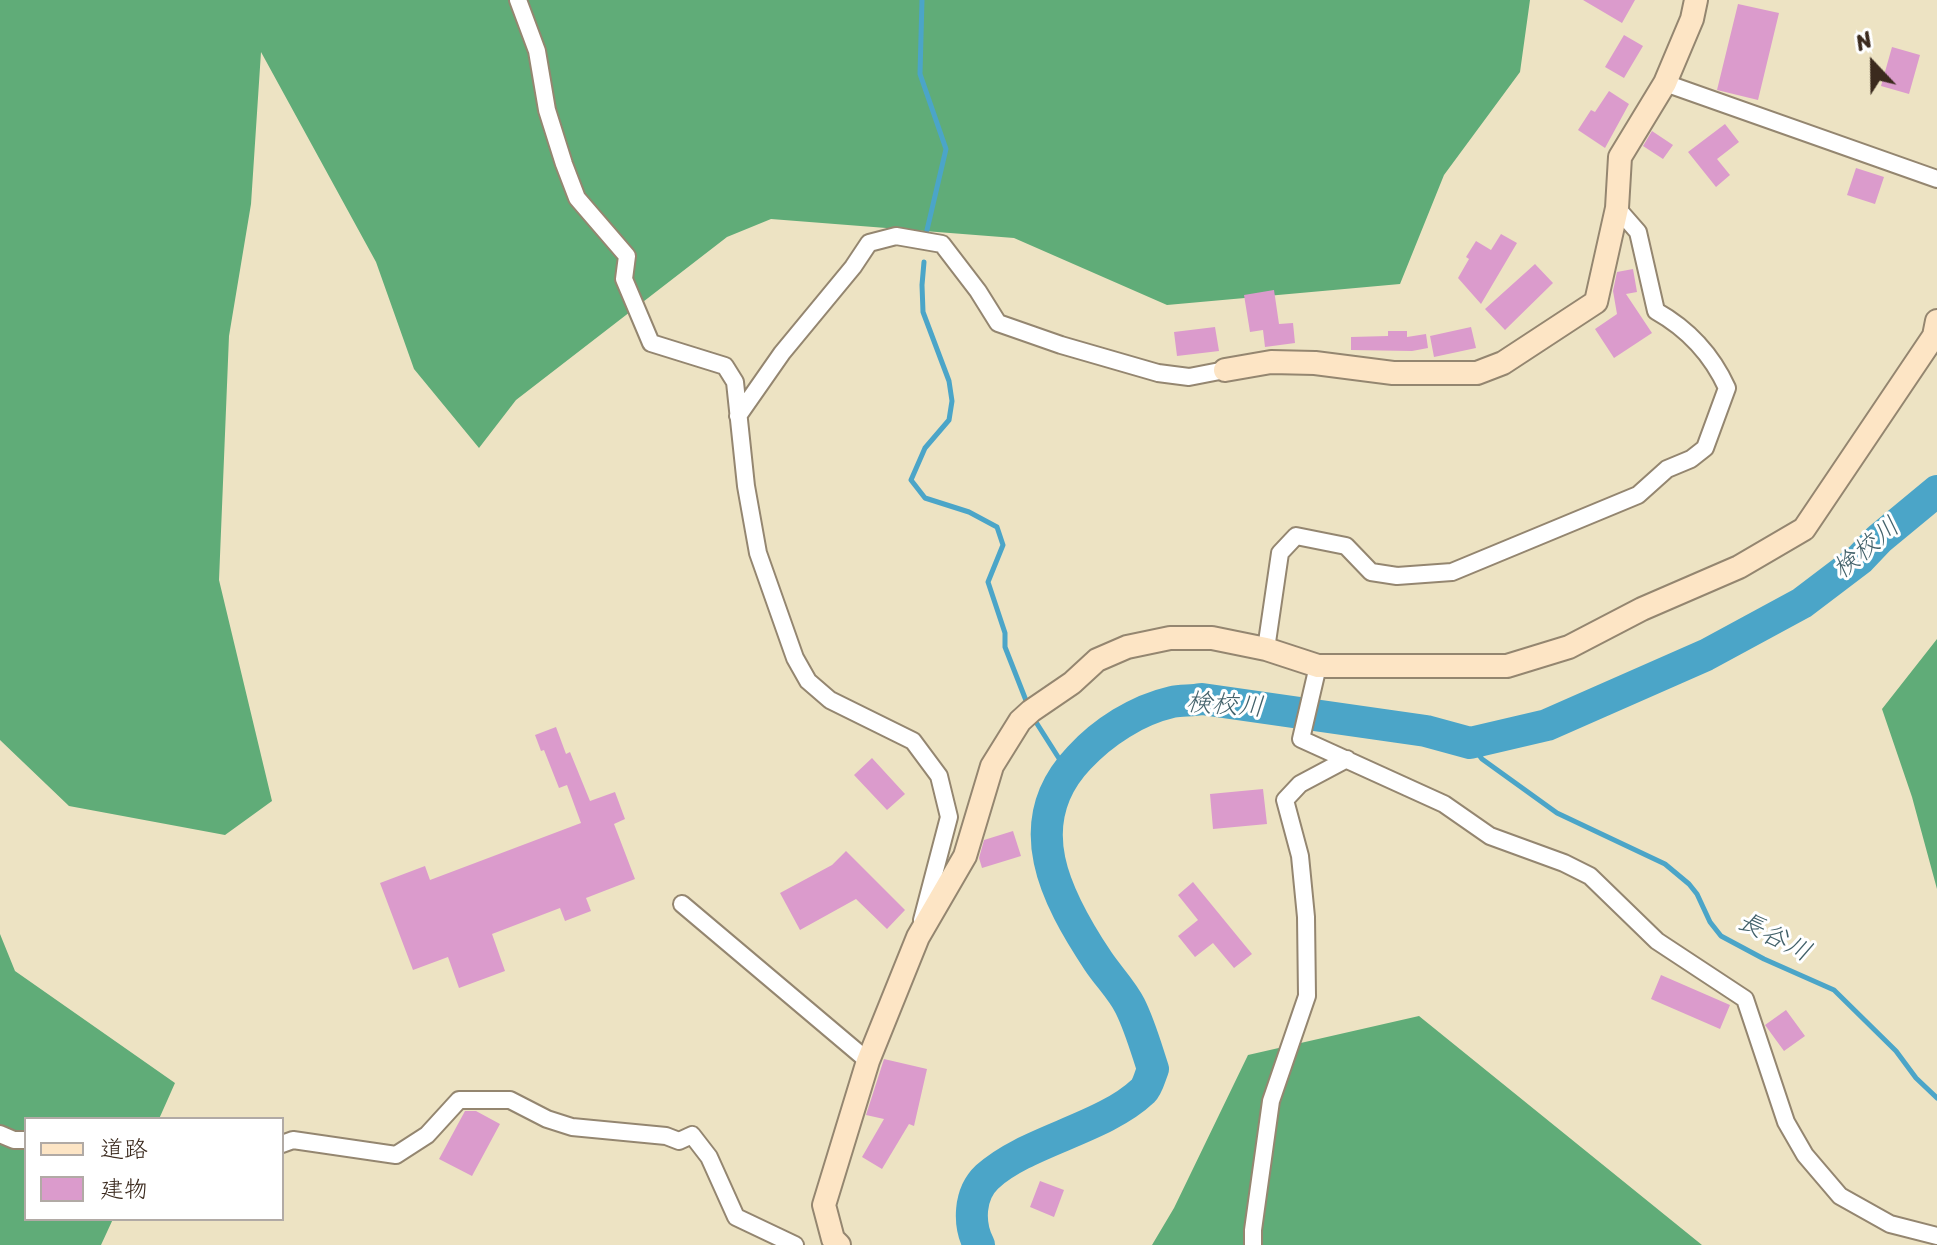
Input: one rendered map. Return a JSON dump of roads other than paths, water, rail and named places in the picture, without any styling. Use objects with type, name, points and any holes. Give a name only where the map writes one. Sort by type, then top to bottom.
[{"type":"street","points":[[518,0],[537,51],[547,110],[577,198],[627,256],[624,279],[651,343],[725,366],[735,382],[746,486],[758,553],[795,658],[808,681],[830,700],[913,741],[939,776],[949,817],[918,937],[868,1061],[824,1205],[833,1239],[839,1245]]},
{"type":"street","points":[[738,416],[782,353],[869,243],[896,236],[942,244],[998,323],[1158,373],[1189,377],[1271,362],[1315,363],[1393,373],[1477,373],[1503,363],[1596,302],[1617,208],[1620,157],[1665,83],[1692,19],[1696,0]]},
{"type":"street","points":[[1665,83],[1937,179]]},
{"type":"street","points":[[1266,649],[1280,553],[1296,536],[1346,546],[1371,572],[1397,576],[1452,572],[1638,495],[1667,469],[1691,459],[1705,448],[1727,388],[1716,364],[1678,323],[1656,311],[1638,232],[1617,208]]},
{"type":"street","points":[[918,937],[965,856],[992,766],[1020,721],[1072,683],[1097,660],[1127,647],[1170,638],[1212,638],[1266,649],[1318,666],[1507,666],[1569,647],[1642,609],[1739,567],[1804,529],[1828,498],[1934,336],[1937,321]]},
{"type":"street","points":[[1318,666],[1301,739],[1444,804],[1490,836],[1564,863],[1590,876],[1657,941],[1745,999],[1763,1061],[1786,1122],[1805,1155],[1840,1196],[1890,1224],[1937,1236]]},
{"type":"street","points":[[1253,1245],[1271,1101],[1307,996],[1306,917],[1300,856],[1285,800],[1290,791],[1300,784],[1347,759]]},
{"type":"street","points":[[682,904],[868,1061]]},
{"type":"street","points":[[284,1143],[293,1140],[396,1155],[427,1135],[459,1100],[510,1100],[547,1119],[572,1127],[666,1136],[679,1141],[692,1135],[709,1157],[736,1217],[795,1245]]},
{"type":"street","points":[[0,1134],[14,1140],[24,1140]]},
{"type":"waterway","points":[[922,0],[920,74],[946,149],[927,230]]},
{"type":"waterway","points":[[924,262],[923,312],[949,381],[952,401],[949,420],[925,448],[911,480],[925,498],[969,512],[997,527],[1003,545],[988,582],[1005,633],[1005,647],[1027,703]]},
{"type":"waterway","name":"検校川","points":[[979,1245],[973,1228],[972,1210],[977,1192],[987,1177],[1022,1154],[1126,1104],[1145,1089],[1153,1069],[1130,1006],[1069,912],[1050,860],[1047,834],[1050,808],[1060,783],[1099,739],[1146,710],[1172,702],[1202,699],[1426,731],[1470,743],[1547,725],[1706,655],[1802,603],[1860,559],[1879,539],[1937,491]]},
{"type":"waterway","points":[[1034,719],[1060,760],[1069,768]]},
{"type":"waterway","name":"長谷川","points":[[1470,743],[1482,759],[1557,813],[1665,864],[1697,894],[1710,922],[1721,936],[1834,990],[1896,1051],[1916,1078],[1937,1098]]}]
